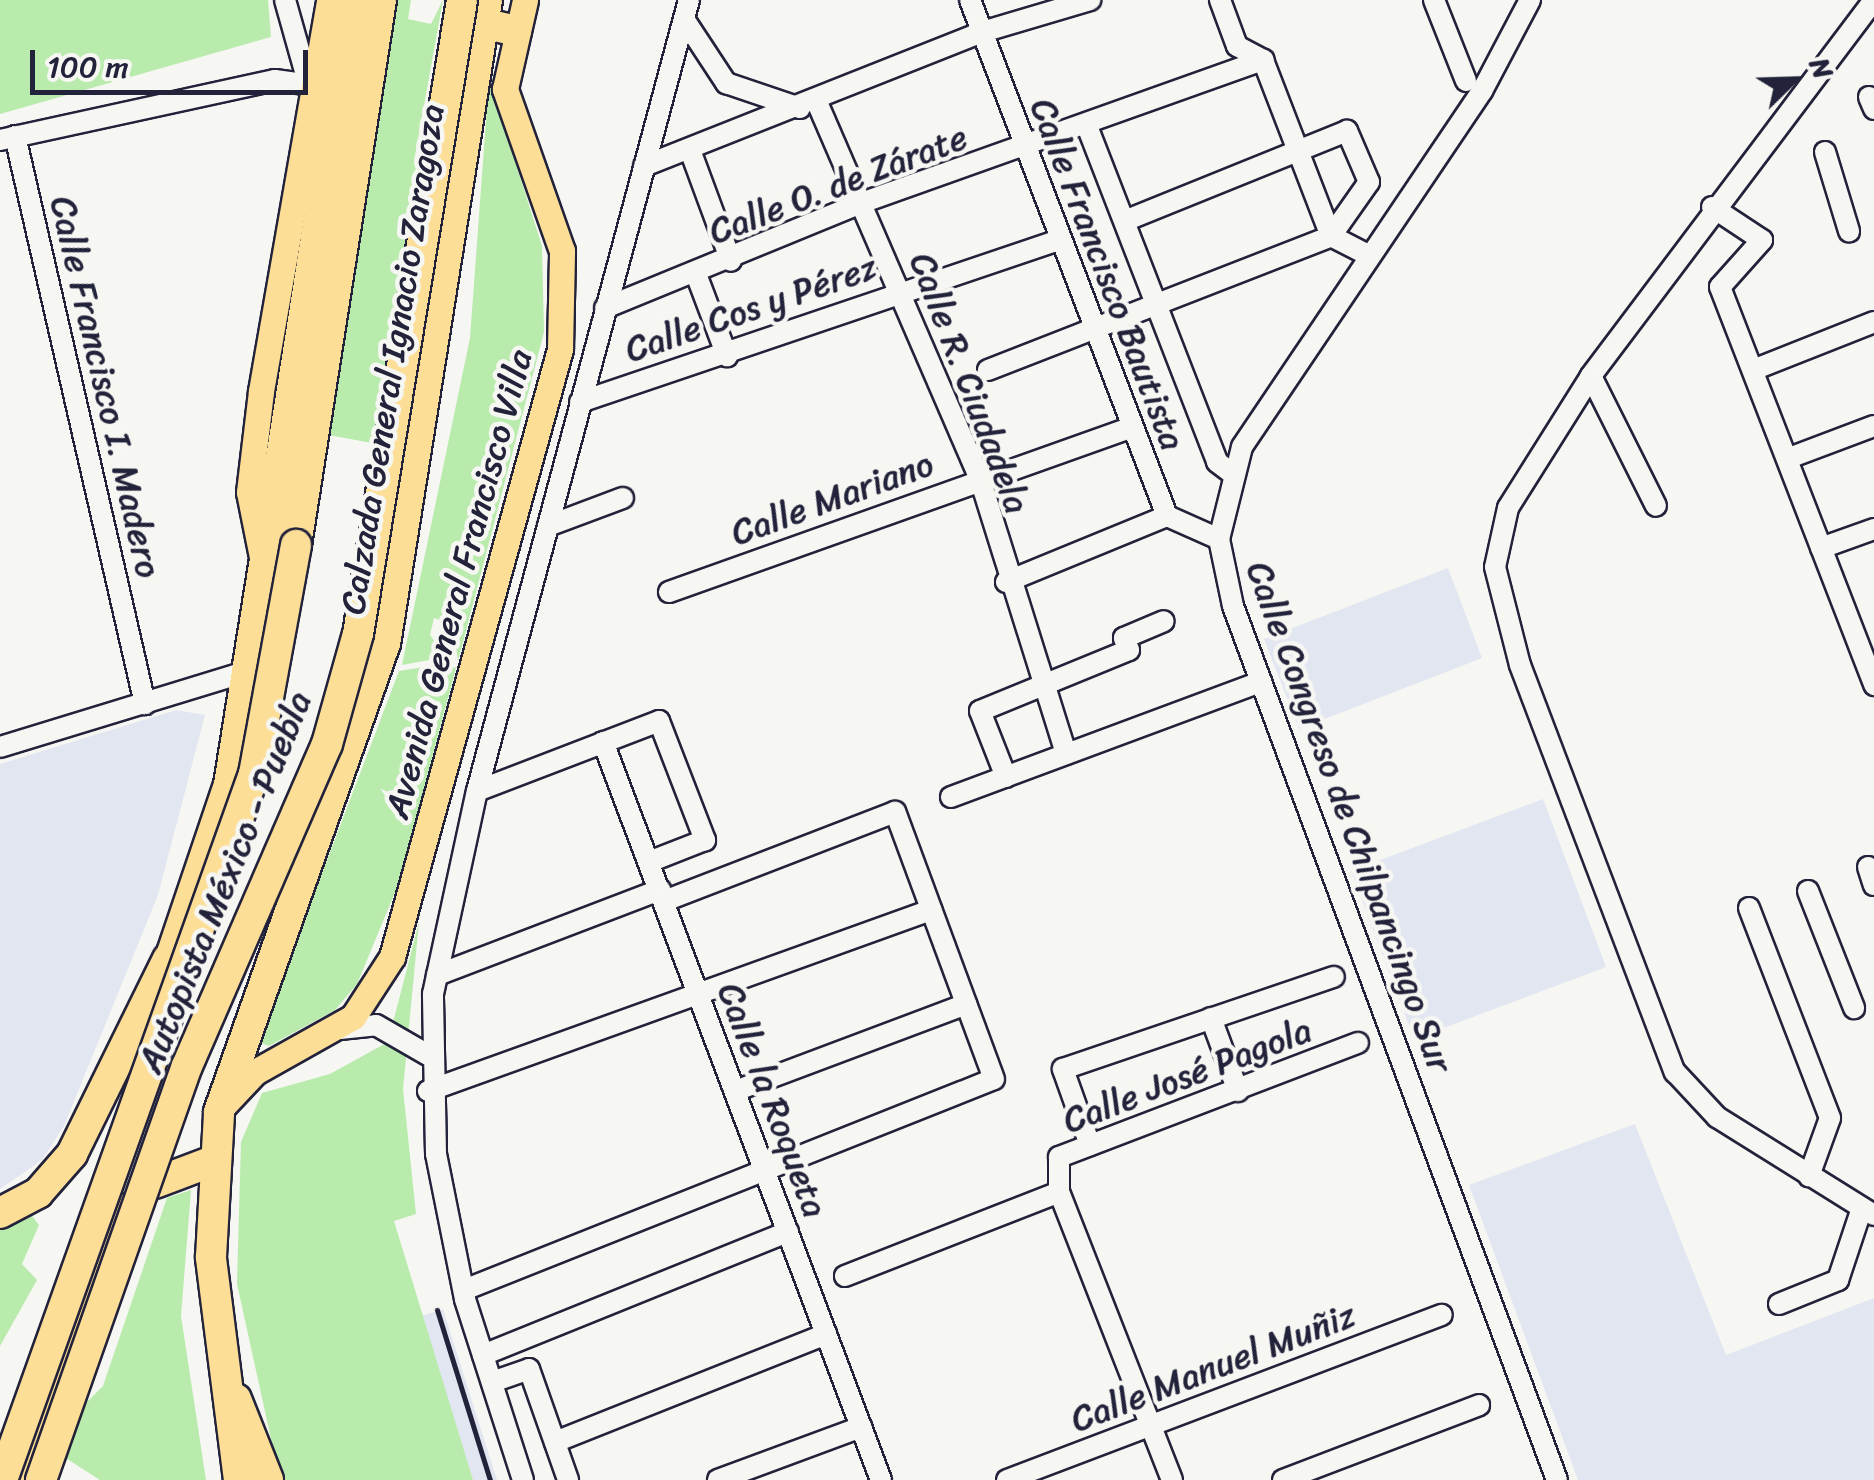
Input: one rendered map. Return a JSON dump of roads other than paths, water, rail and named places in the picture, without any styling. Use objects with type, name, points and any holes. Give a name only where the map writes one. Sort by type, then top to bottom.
[{"type":"highway","points":[[18,1480],[52,1402],[161,1030],[172,953],[229,785],[266,574],[354,0]]},
{"type":"highway","name":"Autopista México - Puebla","points":[[3,1480],[254,774],[380,0]]},
{"type":"highway","points":[[477,8],[516,31]]},
{"type":"highway","name":"Autopista México - Puebla","points":[[41,1480],[187,1066],[332,726],[358,634],[477,8]]},
{"type":"highway","name":"Calzada General Ignacio Zaragoza","points":[[239,1480],[217,1351],[213,1161],[218,1112],[384,644],[451,270],[477,8]]},
{"type":"highway","points":[[26,1480],[236,984],[278,937]]},
{"type":"highway","points":[[0,1214],[38,1194],[72,1154],[142,996],[172,953]]},
{"type":"highway","points":[[3,1480],[30,1429],[161,1030]]},
{"type":"highway","points":[[155,1183],[213,1161]]},
{"type":"highway","points":[[217,1351],[268,1480]]},
{"type":"main road","points":[[266,574],[250,492],[308,82],[329,0]]},
{"type":"main road","name":"Avenida General Francisco Villa","points":[[218,1112],[255,1072],[333,1031],[378,987],[404,919],[565,323],[562,252],[505,89],[525,0]]},
{"type":"street","points":[[285,0],[308,82]]},
{"type":"street","name":"Calle Francisco Bautista","points":[[970,0],[1023,150],[1167,516]]},
{"type":"street","points":[[644,166],[982,32],[1090,0]]},
{"type":"street","points":[[1220,0],[1236,46],[1263,60],[1331,236],[1368,255]]},
{"type":"street","points":[[1434,0],[1466,81]]},
{"type":"street","name":"Calle Congreso de Chilpancingo Sur","points":[[1530,0],[1482,91],[1282,379],[1232,474],[1220,539],[1262,682],[1557,1480]]},
{"type":"street","points":[[1779,1304],[1838,1280],[1868,1212],[1717,1117],[1675,1072],[1497,598],[1508,508],[1591,376],[1712,206],[1872,5]]},
{"type":"street","points":[[686,10],[726,83],[808,104]]},
{"type":"street","points":[[523,1480],[464,1290],[428,1091],[428,1055],[437,975],[477,791],[686,10]]},
{"type":"street","name":"Calle O. de Zárate","points":[[605,308],[731,261],[864,202],[1023,150],[1263,60]]},
{"type":"street","points":[[8,138],[275,80],[308,82],[338,90]]},
{"type":"street","name":"Calle R. Ciudadela","points":[[808,104],[864,202],[980,480],[1006,582],[1066,754]]},
{"type":"street","points":[[1087,126],[1217,462],[1232,474]]},
{"type":"street","points":[[988,370],[1331,236],[1370,182],[1348,130],[1124,221]]},
{"type":"street","name":"Calle Francisco I. Madero","points":[[8,138],[144,704]]},
{"type":"street","points":[[690,150],[731,261]]},
{"type":"street","points":[[1825,152],[1848,231]]},
{"type":"street","points":[[1712,206],[1762,240],[1720,287],[1822,548],[1867,643],[1874,685]]},
{"type":"street","name":"Calle Cos y Pérez","points":[[580,402],[727,356],[902,290],[1059,240]]},
{"type":"street","points":[[696,274],[727,356]]},
{"type":"street","points":[[1753,370],[1874,322]]},
{"type":"street","points":[[1591,376],[1656,506]]},
{"type":"street","points":[[1789,458],[1874,426]]},
{"type":"street","name":"Calle Mariano","points":[[669,592],[1132,427]]},
{"type":"street","points":[[548,526],[623,498]]},
{"type":"street","points":[[1006,582],[1167,516],[1220,539]]},
{"type":"street","points":[[1822,548],[1874,529]]},
{"type":"street","points":[[1006,776],[980,711],[1129,650],[1124,638],[1164,621]]},
{"type":"street","points":[[0,747],[246,672]]},
{"type":"street","points":[[951,797],[1262,682]]},
{"type":"street","points":[[477,791],[660,721],[705,840],[649,862]]},
{"type":"street","name":"Calle la Roqueta","points":[[603,742],[881,1480]]},
{"type":"street","points":[[437,975],[895,812],[994,1079],[464,1290]]},
{"type":"street","points":[[1808,891],[1854,1008]]},
{"type":"street","points":[[1749,908],[1830,1118],[1809,1176]]},
{"type":"street","points":[[428,1091],[931,910]]},
{"type":"street","points":[[1090,1145],[1064,1069],[1334,977]]},
{"type":"street","points":[[735,1091],[966,1004]]},
{"type":"street","points":[[1212,1018],[1238,1091]]},
{"type":"street","points":[[333,1031],[369,1023],[428,1055]]},
{"type":"street","name":"Calle José Pagola","points":[[845,1276],[1060,1192],[1060,1157],[1358,1043]]},
{"type":"street","points":[[1060,1192],[1172,1480]]},
{"type":"street","points":[[483,1355],[788,1232]]},
{"type":"street","name":"Calle Manuel Muñiz","points":[[1008,1480],[1442,1316]]},
{"type":"street","points":[[555,1442],[826,1334]]},
{"type":"street","points":[[492,1382],[530,1368],[568,1480]]},
{"type":"street","points":[[1283,1480],[1479,1405]]},
{"type":"street","points":[[718,1480],[861,1427]]},
{"type":"railway","points":[[437,1310],[490,1480]]}]
